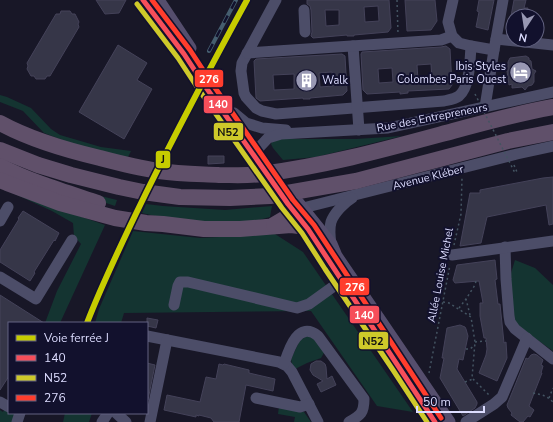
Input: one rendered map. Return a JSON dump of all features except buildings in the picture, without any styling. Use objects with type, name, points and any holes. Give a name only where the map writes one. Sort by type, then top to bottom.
[{"type":"highway","points":[[0,124],[11,130],[44,142],[122,164],[160,171],[237,175],[291,170],[339,160],[392,148],[502,118],[553,107]]},
{"type":"highway","points":[[0,150],[38,165],[119,187],[180,197],[230,198],[270,196],[356,181],[508,141],[553,132]]},
{"type":"highway","points":[[0,162],[47,179],[80,187],[117,194],[143,192]]},
{"type":"highway","points":[[0,166],[48,187],[162,224]]},
{"type":"highway","points":[[0,180],[60,203],[115,218],[146,223],[204,229],[240,229],[291,225],[307,227]]},
{"type":"highway","points":[[273,226],[296,207]]},
{"type":"main road","points":[[143,0],[184,54],[205,86],[260,156],[296,207],[341,281],[435,422]]},
{"type":"main road","points":[[158,0],[234,113],[260,156]]},
{"type":"main road","points":[[296,207],[331,244],[336,256],[449,422]]},
{"type":"street","points":[[276,0],[242,63],[244,93],[256,108],[262,111],[276,114],[444,101],[457,98],[463,92],[468,77],[471,46]]},
{"type":"street","points":[[453,0],[448,22],[452,36],[459,43],[494,50]]},
{"type":"street","points":[[485,107],[503,0]]},
{"type":"street","points":[[304,10],[305,32]]},
{"type":"street","points":[[247,53],[441,40],[452,36]]},
{"type":"street","points":[[496,39],[553,45]]},
{"type":"street","points":[[353,46],[359,130]]},
{"type":"street","name":"Rue des Entrepreneurs","points":[[260,156],[268,138],[281,134],[388,128],[553,92]]},
{"type":"street","name":"Rue des Entrepreneurs","points":[[234,113],[246,124],[262,128],[310,132]]},
{"type":"street","name":"Avenue Kléber","points":[[296,207],[359,194],[553,146]]},
{"type":"street","points":[[331,244],[330,230],[332,220],[347,201],[359,194]]},
{"type":"street","points":[[0,221],[8,207]]},
{"type":"street","points":[[0,278],[36,299],[72,240]]},
{"type":"street","points":[[452,255],[553,241]]},
{"type":"street","points":[[505,247],[510,322],[514,329],[528,338],[553,359]]},
{"type":"street","points":[[174,304],[180,282],[188,282],[297,308],[309,304],[341,281]]},
{"type":"street","points":[[284,364],[295,339],[300,333],[310,331],[318,336],[364,399],[363,411],[359,416],[349,422]]},
{"type":"street","points":[[148,336],[284,364],[292,372],[318,422]]},
{"type":"street","points":[[466,422],[502,397],[528,338]]},
{"type":"street","points":[[150,422],[167,340]]},
{"type":"street","points":[[256,398],[300,407],[309,404]]},
{"type":"street","points":[[117,414],[126,422]]},
{"type":"path","points":[[397,0],[399,43]]},
{"type":"path","points":[[475,94],[514,173],[517,172],[512,162]]},
{"type":"path","name":"Allée Louise Michel","points":[[422,382],[429,373],[461,214],[463,168]]},
{"type":"path","points":[[459,309],[476,281]]},
{"type":"path","points":[[466,299],[471,317],[475,343],[473,379],[492,399]]},
{"type":"path","points":[[443,302],[449,303],[471,317]]},
{"type":"path","points":[[466,349],[470,349],[475,343],[486,341]]},
{"type":"path","points":[[465,382],[473,379]]},
{"type":"path","points":[[549,398],[553,388]]},
{"type":"path","points":[[533,394],[545,395],[553,402]]},
{"type":"green space","points":[[0,95],[31,108],[51,129],[60,135],[101,147],[131,151],[128,157],[91,151],[44,133],[23,111],[0,102]]},
{"type":"green space","points":[[402,136],[316,157],[283,160],[271,144],[273,139],[280,137],[296,139],[356,139]]},
{"type":"green space","points":[[72,189],[117,200],[115,206],[70,191]]},
{"type":"green space","points":[[8,191],[105,225],[60,322],[45,322],[57,291],[81,244],[74,236],[73,223],[52,211]]},
{"type":"green space","points":[[146,204],[225,210],[272,206],[270,217],[255,221],[206,223],[172,220],[142,213]]},
{"type":"green space","points":[[133,231],[200,238],[275,234],[303,252],[413,412],[377,406],[311,311],[124,313],[121,322],[95,322],[99,309]]},
{"type":"green space","points":[[515,260],[535,268],[553,285],[553,351],[515,324],[508,283]]},
{"type":"green space","points":[[307,336],[314,337],[325,351],[321,358],[295,369],[291,359],[300,340]]},
{"type":"green space","points":[[8,402],[8,414],[25,414],[22,422],[0,422],[0,410],[3,412]]},
{"type":"green space","points":[[279,406],[304,412],[311,422],[294,422],[295,417],[278,414]]},
{"type":"green space","points":[[65,414],[92,414],[89,422],[63,422]]},
{"type":"railway","points":[[209,51],[236,0]]},
{"type":"rail line","name":"J","points":[[87,322],[123,241],[170,144],[247,0]]},
{"type":"transit line","name":"140","points":[[143,0],[184,54],[288,204],[308,229],[435,422]]},
{"type":"transit line","name":"276","points":[[152,0],[190,50],[293,200],[314,225],[441,418]]},
{"type":"transit line","name":"N52","points":[[137,4],[178,58],[282,208],[302,233],[427,422]]},
{"type":"place","name":"Ibis Styles Colombes Paris Ouest","points":[[521,72]]},
{"type":"place","name":"Walk","points":[[307,80]]}]
